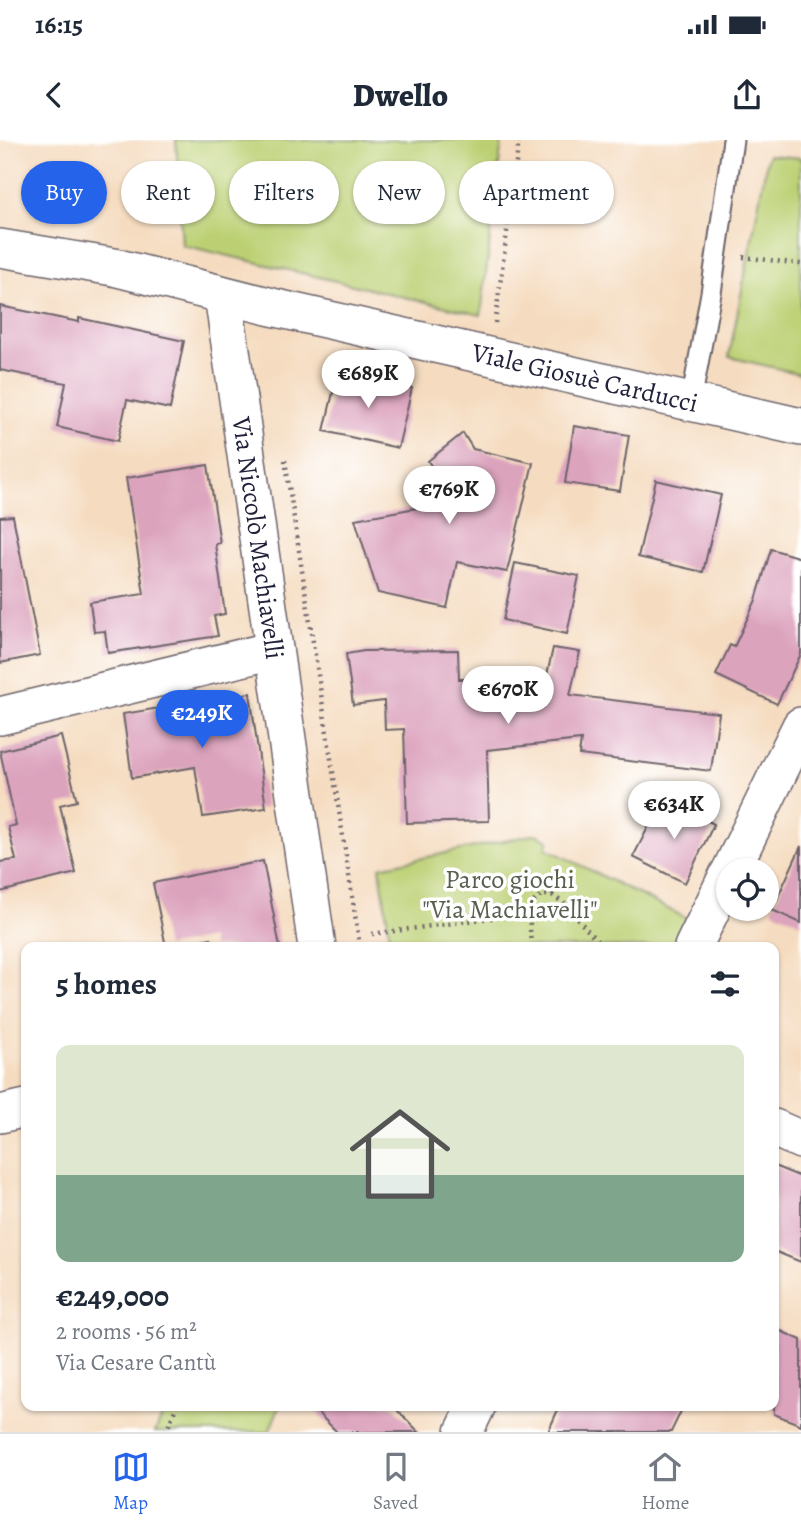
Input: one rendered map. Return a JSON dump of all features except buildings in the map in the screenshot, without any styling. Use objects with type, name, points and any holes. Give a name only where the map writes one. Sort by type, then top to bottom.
[{"type":"street","name":"Viale Giosuè Carducci","points":[[0,248],[114,267],[223,295],[801,427]]},
{"type":"street","name":"Via Niccolò Machiavelli","points":[[223,295],[316,942]]},
{"type":"street","points":[[0,716],[274,650]]},
{"type":"street","points":[[737,858],[801,726]]},
{"type":"street","points":[[695,942],[716,900]]},
{"type":"street","points":[[0,1114],[21,1109]]},
{"type":"street","points":[[779,1130],[801,1140]]},
{"type":"street","points":[[464,1432],[474,1411]]},
{"type":"lane","points":[[691,402],[702,349],[733,140]]},
{"type":"path","points":[[489,356],[519,140]]},
{"type":"path","points":[[716,254],[801,264]]},
{"type":"path","points":[[285,454],[359,942]]},
{"type":"path","points":[[552,895],[557,877]]},
{"type":"path","points":[[372,934],[521,914],[541,895],[552,895],[565,904],[598,942]]},
{"type":"path","points":[[529,908],[531,942]]},
{"type":"path","points":[[166,1432],[175,1411]]},
{"type":"green space","points":[[176,140],[502,140],[499,161],[459,161],[459,224],[492,224],[481,315],[182,245],[181,224],[215,224],[215,161],[177,161]]},
{"type":"green space","points":[[768,155],[801,158],[801,374],[729,357]]},
{"type":"green space","name":"Parco giochi \"Via Machiavelli\"","points":[[536,834],[549,840],[546,848],[690,920],[680,942],[390,942],[380,867]]},
{"type":"green space","points":[[164,1411],[278,1411],[269,1432],[155,1432]]}]
